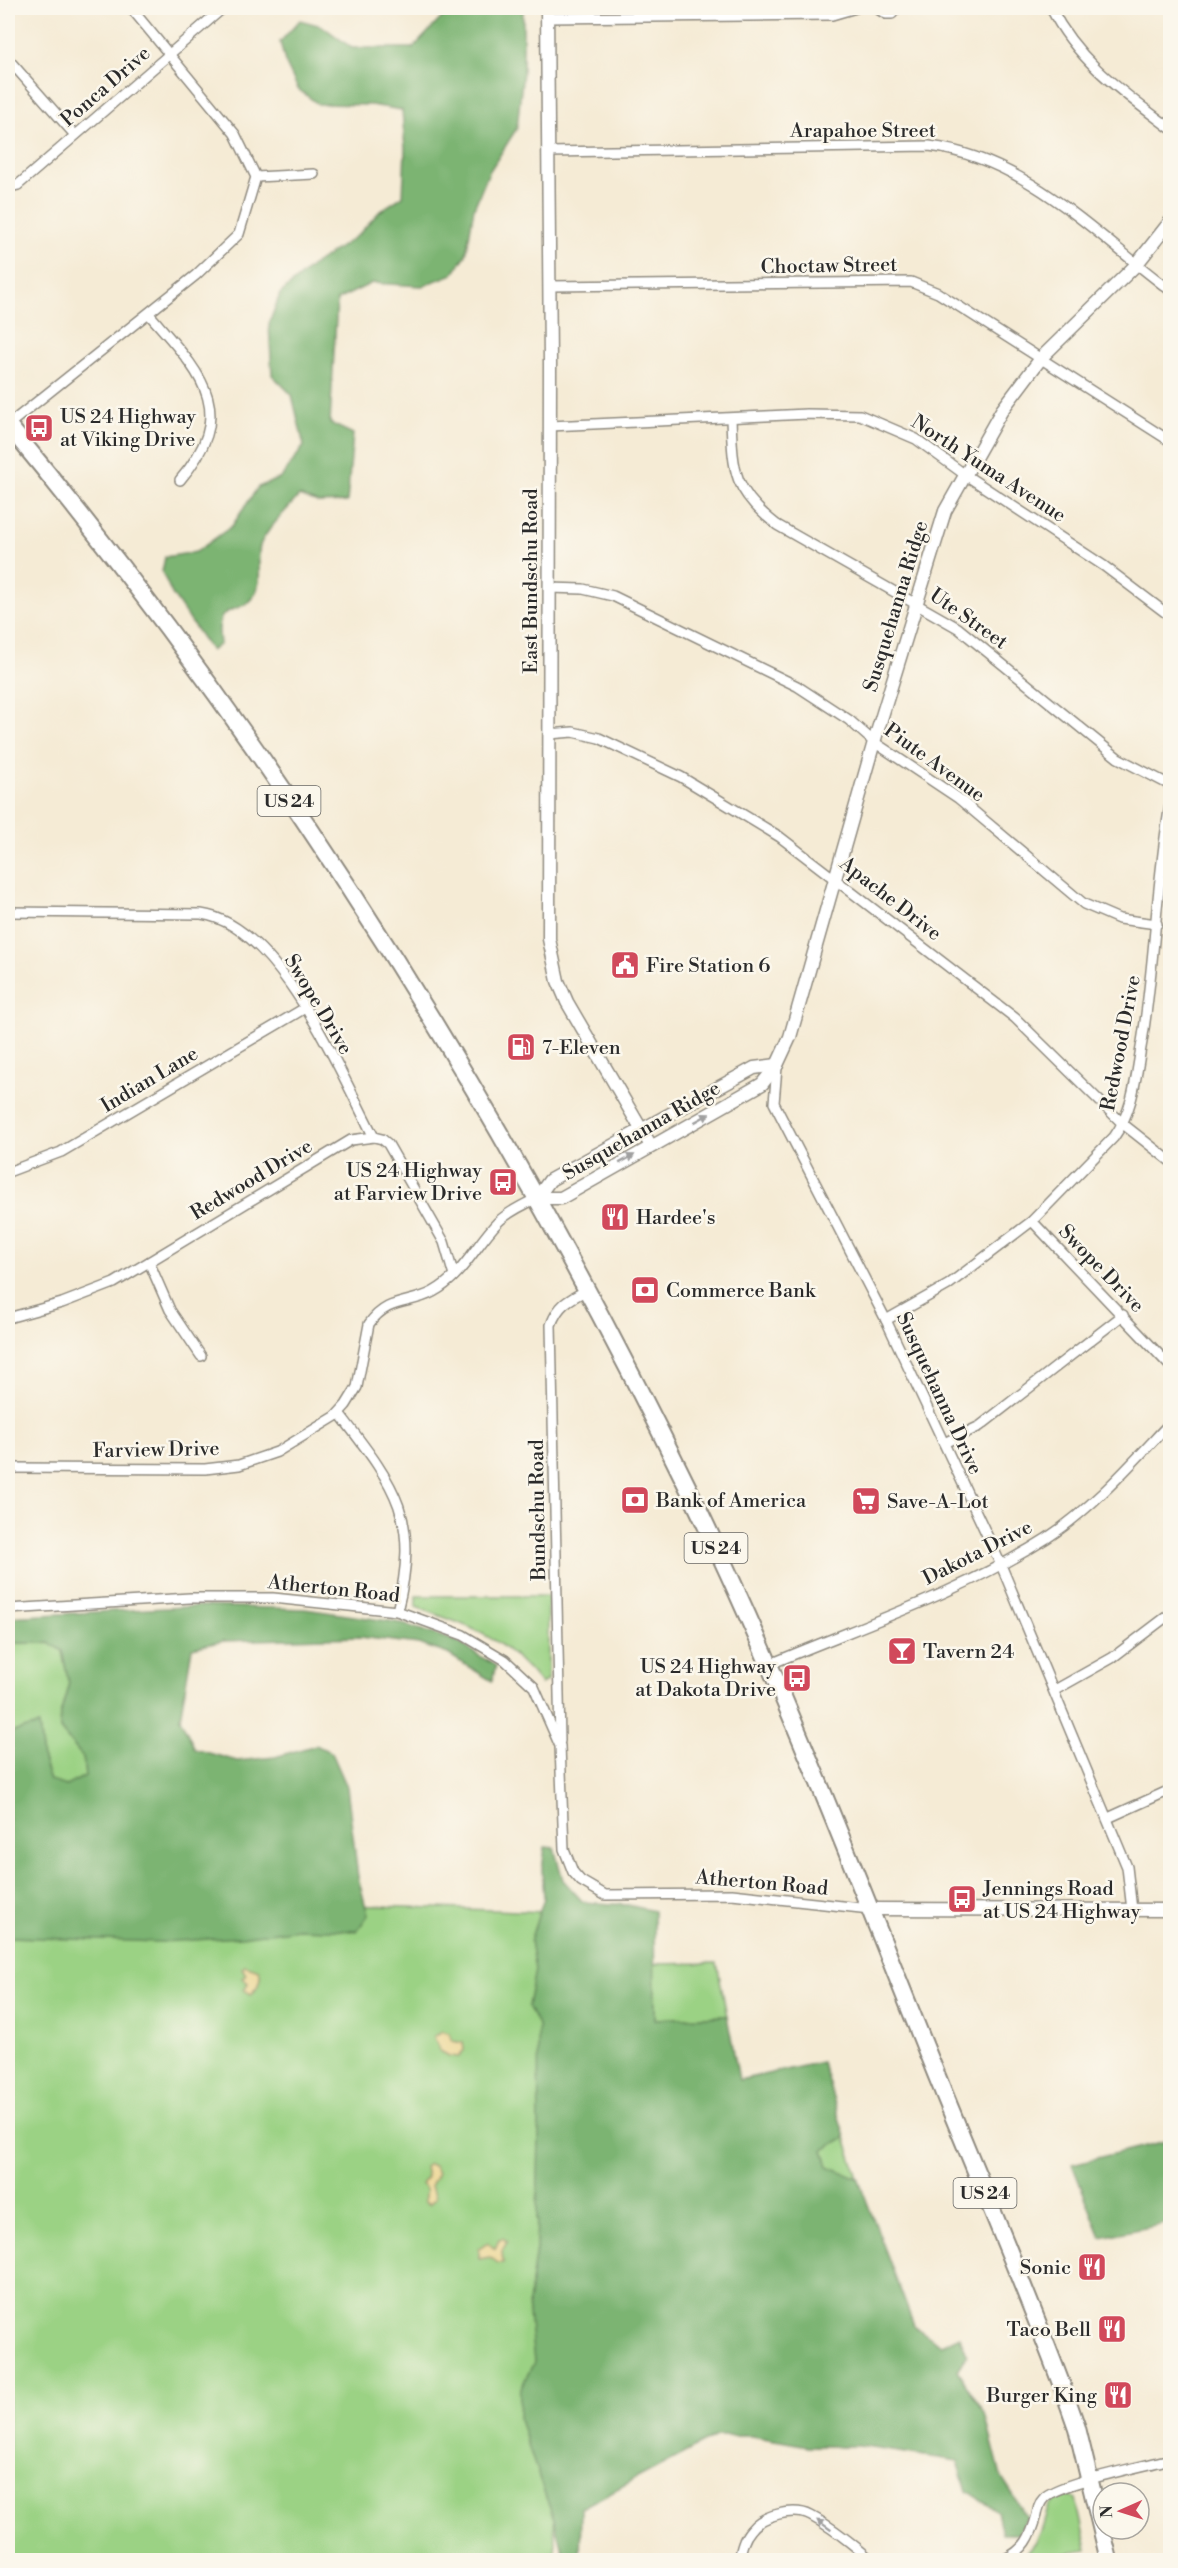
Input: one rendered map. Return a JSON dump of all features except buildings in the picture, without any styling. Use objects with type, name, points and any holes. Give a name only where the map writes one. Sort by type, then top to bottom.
[{"type":"highway","name":"US 24","points":[[8,425],[163,624],[320,845],[425,1009],[537,1198],[587,1290],[691,1494],[768,1665],[870,1909],[1058,2375],[1077,2428],[1109,2560]]},
{"type":"street","points":[[8,425],[149,314],[196,275],[239,234],[256,177],[235,134],[131,8]]},
{"type":"street","name":"Ponca Drive","points":[[8,187],[18,185],[223,8]]},
{"type":"street","points":[[547,13],[765,12],[832,15],[856,8]]},
{"type":"street","points":[[876,8],[886,14],[892,14],[897,8]]},
{"type":"street","points":[[1052,8],[1077,49],[1098,72],[1170,128]]},
{"type":"street","name":"East Bundschu Road","points":[[547,13],[550,286],[549,939],[553,962],[567,1002],[651,1146]]},
{"type":"street","points":[[8,59],[75,135]]},
{"type":"street","name":"Arapahoe Street","points":[[549,152],[929,146],[947,148],[991,164],[1043,192],[1084,220],[1136,265],[1170,290]]},
{"type":"street","points":[[256,177],[314,174]]},
{"type":"street","name":"Susquehanna Ridge","points":[[537,1198],[561,1198],[762,1084],[777,1065],[790,1037],[874,742],[945,511],[1002,410],[1042,357],[1136,265],[1170,222]]},
{"type":"street","name":"Choctaw Street","points":[[550,286],[911,282],[938,293],[1042,357],[1170,441]]},
{"type":"street","points":[[149,314],[197,370],[208,399],[210,413],[208,435],[194,464],[180,480]]},
{"type":"street","name":"North Yuma Avenue","points":[[550,426],[807,414],[860,415],[916,438],[964,474],[1104,566],[1170,616]]},
{"type":"street","name":"Ute Street","points":[[731,419],[732,452],[738,482],[755,508],[777,525],[958,628],[1118,758],[1170,785]]},
{"type":"street","name":"Piute Avenue","points":[[549,588],[583,589],[613,596],[797,686],[849,720],[874,742],[958,798],[1084,903],[1119,919],[1158,924]]},
{"type":"street","name":"Apache Drive","points":[[549,734],[573,732],[599,738],[681,777],[780,837],[1015,1018],[1124,1124],[1170,1161]]},
{"type":"street","name":"Redwood Drive","points":[[886,1320],[948,1284],[1032,1221],[1124,1124],[1132,1101],[1151,989],[1170,804]]},
{"type":"street","name":"Swope Drive","points":[[8,912],[214,916],[234,925],[264,950],[288,979],[374,1137],[388,1144],[444,1242],[454,1276]]},
{"type":"street","name":"Indian Lane","points":[[8,1172],[61,1152],[305,1008]]},
{"type":"street","name":"Susquehanna Ridge","points":[[537,1198],[550,1180],[753,1068],[777,1065]]},
{"type":"street","name":"Susquehanna Drive","points":[[777,1065],[774,1104],[886,1320],[1000,1565],[1055,1690],[1127,1867],[1132,1910]]},
{"type":"street","name":"Redwood Drive","points":[[8,1318],[62,1303],[114,1283],[351,1140],[374,1137]]},
{"type":"street","points":[[600,1153],[608,1170]]},
{"type":"street","name":"Farview Drive","points":[[8,1468],[205,1468],[239,1465],[277,1452],[339,1413],[357,1387],[369,1324],[375,1316],[392,1304],[433,1293],[454,1276],[498,1222],[511,1211],[537,1198]]},
{"type":"street","name":"Swope Drive","points":[[1032,1221],[1170,1366]]},
{"type":"street","points":[[149,1262],[170,1310],[201,1356]]},
{"type":"street","name":"Bundschu Road","points":[[560,1746],[551,1325],[555,1312],[563,1302],[587,1290]]},
{"type":"street","points":[[944,1443],[980,1426],[1123,1315]]},
{"type":"street","points":[[339,1413],[381,1472],[403,1515],[407,1552],[405,1580],[397,1611]]},
{"type":"street","name":"Dakota Drive","points":[[768,1665],[1000,1565],[1048,1537],[1087,1507],[1170,1423]]},
{"type":"street","name":"Atherton Road","points":[[8,1609],[190,1598],[273,1598],[397,1611],[464,1635],[523,1674],[534,1687],[560,1746],[564,1850],[573,1872],[592,1889],[605,1895],[732,1894],[870,1909]]},
{"type":"street","points":[[1055,1690],[1112,1658],[1170,1614]]},
{"type":"street","points":[[1108,1818],[1170,1790]]},
{"type":"street","points":[[870,1909],[1170,1910]]},
{"type":"street","points":[[1003,2560],[1017,2554],[1027,2544],[1044,2497],[1061,2487],[1170,2459]]},
{"type":"street","points":[[740,2560],[741,2547],[751,2529],[765,2519],[787,2513],[809,2515],[871,2560]]},
{"type":"green space","points":[[451,8],[523,8],[523,71],[517,128],[489,172],[474,208],[466,255],[453,274],[422,286],[372,283],[337,300],[330,423],[353,434],[347,502],[318,503],[299,496],[269,530],[261,543],[257,590],[247,603],[224,614],[220,620],[220,644],[211,651],[172,594],[162,572],[165,557],[196,552],[232,526],[258,487],[281,478],[304,446],[292,395],[272,375],[269,324],[280,294],[312,266],[358,235],[380,211],[403,196],[405,149],[402,110],[371,105],[318,104],[298,89],[285,62],[280,42],[300,20],[322,26],[352,48],[413,48]]},
{"type":"green space","points":[[416,1596],[548,1596],[548,1680],[541,1684],[514,1655],[485,1635],[416,1607]]},
{"type":"green space","points":[[201,1606],[305,1609],[396,1622],[456,1641],[496,1666],[492,1681],[448,1654],[419,1644],[360,1637],[224,1641],[192,1648],[180,1718],[195,1749],[237,1761],[275,1757],[316,1745],[332,1753],[347,1787],[358,1877],[368,1915],[357,1931],[298,1929],[241,1937],[162,1942],[8,1937],[8,1733],[39,1725],[43,1760],[50,1781],[66,1786],[85,1776],[83,1757],[60,1729],[61,1712],[69,1683],[62,1651],[50,1643],[8,1643],[8,1617]]},
{"type":"green space","points":[[8,1643],[50,1643],[62,1651],[69,1683],[61,1712],[60,1729],[83,1757],[85,1777],[66,1786],[50,1781],[43,1760],[39,1726],[8,1733]]},
{"type":"green space","points":[[545,1847],[554,1848],[563,1880],[583,1902],[628,1905],[654,1911],[655,2019],[727,2016],[739,2080],[822,2062],[845,2137],[823,2150],[828,2166],[858,2178],[914,2326],[941,2345],[960,2336],[967,2355],[957,2370],[985,2414],[1001,2477],[1027,2517],[1019,2534],[1002,2534],[997,2511],[967,2491],[958,2461],[859,2446],[808,2446],[752,2436],[716,2436],[581,2508],[580,2560],[565,2560],[554,2520],[519,2420],[520,2390],[534,2362],[528,2303],[536,2249],[539,2139],[538,2026],[528,2006],[535,1970],[530,1941],[544,1898],[542,1870]]},
{"type":"green space","points":[[44,1894],[546,1912],[555,2560],[8,2560],[8,1896]]},
{"type":"green space","points":[[717,1963],[727,2016],[655,2019],[654,1964]]},
{"type":"green space","points":[[845,2137],[858,2178],[828,2167],[823,2150]]},
{"type":"green space","points":[[1170,2140],[1170,2223],[1101,2237],[1072,2164]]},
{"type":"green space","points":[[1069,2494],[1076,2499],[1087,2550],[1030,2560],[1023,2555],[1036,2541],[1049,2507],[1053,2502]]},
{"type":"sand","points":[[245,1965],[259,1970],[260,1973],[257,1986],[251,1994],[244,1990],[248,1983],[242,1978],[246,1974],[242,1968]]},
{"type":"sand","points":[[442,2031],[449,2033],[452,2041],[463,2043],[464,2050],[459,2057],[449,2056],[440,2051],[434,2037]]},
{"type":"sand","points":[[429,2164],[434,2166],[437,2174],[431,2186],[435,2199],[429,2204],[424,2201],[426,2190],[421,2184],[427,2177],[425,2167]]},
{"type":"sand","points":[[503,2238],[507,2242],[502,2251],[503,2263],[498,2263],[490,2257],[479,2259],[479,2249],[488,2243],[495,2249],[499,2239]]},
{"type":"place","name":"US 24 Highway at Viking Drive","points":[[39,428]]},
{"type":"place","name":"Fire Station 6","points":[[625,965]]},
{"type":"place","name":"7-Eleven","points":[[521,1047]]},
{"type":"place","name":"US 24 Highway at Farview Drive","points":[[503,1182]]},
{"type":"place","name":"Hardee's","points":[[615,1217]]},
{"type":"place","name":"Commerce Bank","points":[[645,1290]]},
{"type":"place","name":"Bank of America","points":[[635,1500]]},
{"type":"place","name":"Save-A-Lot","points":[[866,1501]]},
{"type":"place","name":"Tavern 24","points":[[902,1651]]},
{"type":"place","name":"US 24 Highway at Dakota Drive","points":[[797,1678]]},
{"type":"place","name":"Jennings Road at US 24 Highway","points":[[962,1899]]},
{"type":"place","name":"Sonic","points":[[1092,2267]]},
{"type":"place","name":"Taco Bell","points":[[1112,2329]]},
{"type":"place","name":"Burger King","points":[[1118,2395]]}]
